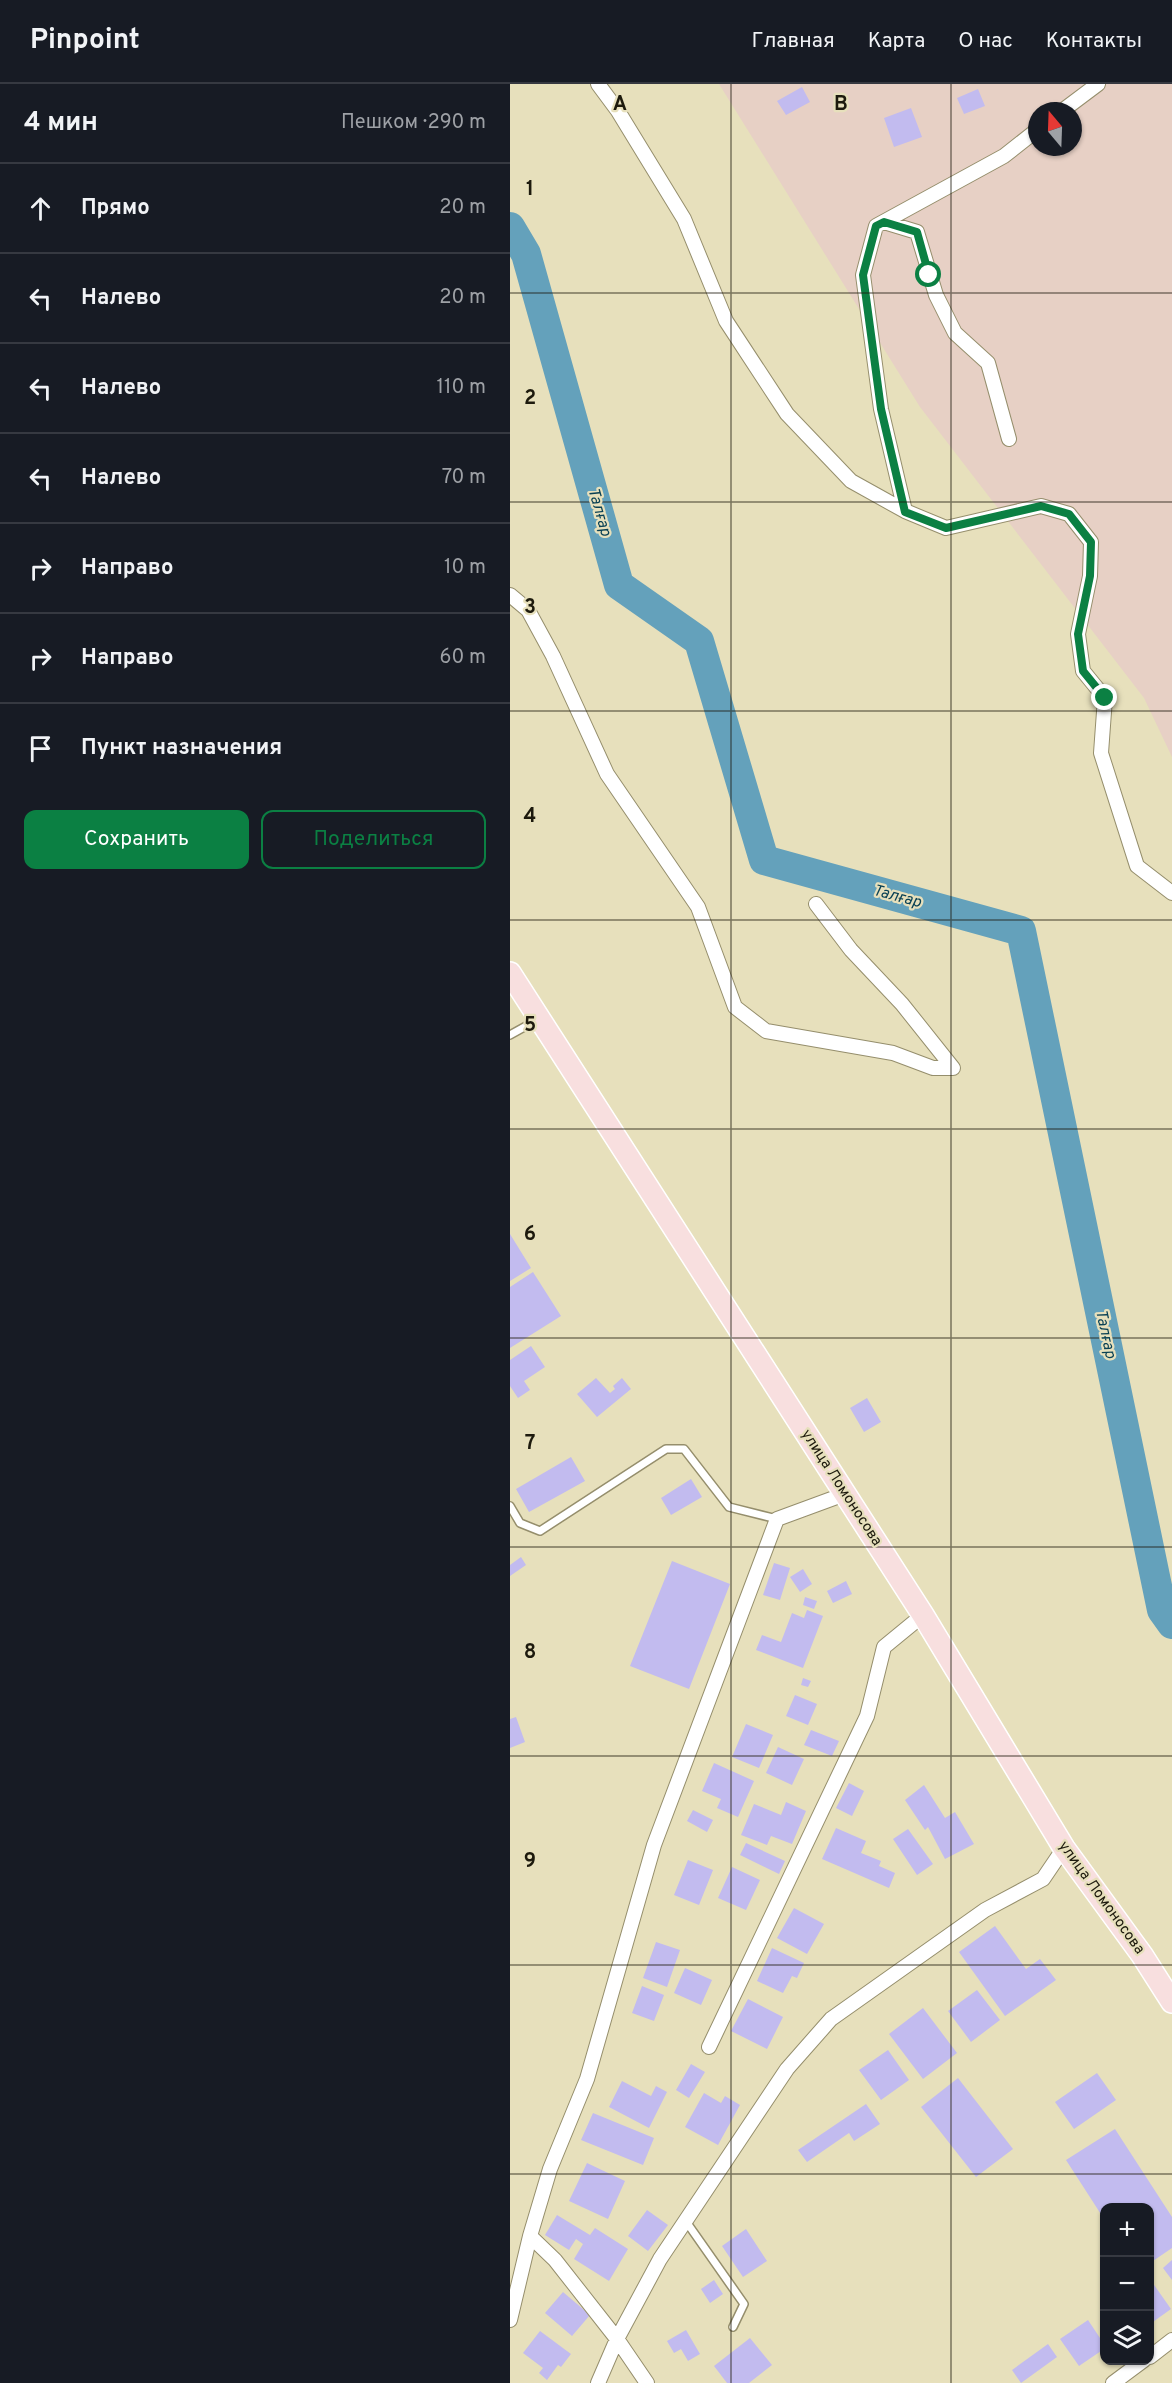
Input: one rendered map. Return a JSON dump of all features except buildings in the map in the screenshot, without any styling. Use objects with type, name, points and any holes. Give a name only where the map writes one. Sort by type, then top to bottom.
[{"type":"main road","name":"улица Ломоносова","points":[[510,973],[922,1615],[1064,1848],[1142,1955],[1172,2001]]},
{"type":"street","points":[[598,84],[618,111],[684,219],[726,321],[787,414],[851,481],[905,512],[946,528],[1041,506],[1069,514],[1091,542],[1090,576],[1078,634],[1083,671],[1105,698],[1101,753],[1137,866],[1172,893]]},
{"type":"street","points":[[1074,102],[1098,84]]},
{"type":"street","points":[[905,512],[881,409],[863,275],[876,226],[1004,156],[1028,137]]},
{"type":"street","points":[[884,222],[917,232],[936,295],[955,333],[988,363],[1009,439]]},
{"type":"street","points":[[510,595],[528,610],[543,637],[608,774],[647,836],[666,858],[698,907],[735,1007],[766,1032],[893,1053],[933,1068],[952,1068],[902,1004],[851,950],[816,904]]},
{"type":"street","points":[[510,2320],[530,2236],[550,2169],[586,2079],[654,1845],[777,1520],[845,1494]]},
{"type":"street","points":[[709,2047],[867,1716],[884,1647],[922,1615]]},
{"type":"street","points":[[598,2383],[617,2339],[660,2259],[787,2069],[831,2019],[985,1910],[1043,1879],[1064,1848]]},
{"type":"street","points":[[530,2236],[555,2260],[617,2339],[647,2383]]},
{"type":"street","points":[[1154,2353],[1172,2340]]},
{"type":"street","points":[[1113,2383],[1138,2365]]},
{"type":"lane","points":[[510,1035],[539,1018]]},
{"type":"lane","points":[[510,1506],[520,1523],[540,1531],[666,1449],[684,1449],[729,1507],[777,1520]]},
{"type":"lane","points":[[685,2220],[744,2304],[734,2326]]},
{"type":"shaded area","points":[[719,84],[1172,84],[1172,757],[1144,698],[920,407]]},
{"type":"waterway","name":"Талғар","points":[[510,227],[526,254],[619,585],[699,641],[764,860],[1021,931],[1162,1610],[1172,1624]]},
{"type":"route","points":[[929,275],[917,232],[884,222],[876,226],[863,275],[881,409],[905,512],[946,528],[1041,506],[1069,514],[1091,542],[1090,576],[1078,634],[1083,671],[1105,698]]}]
